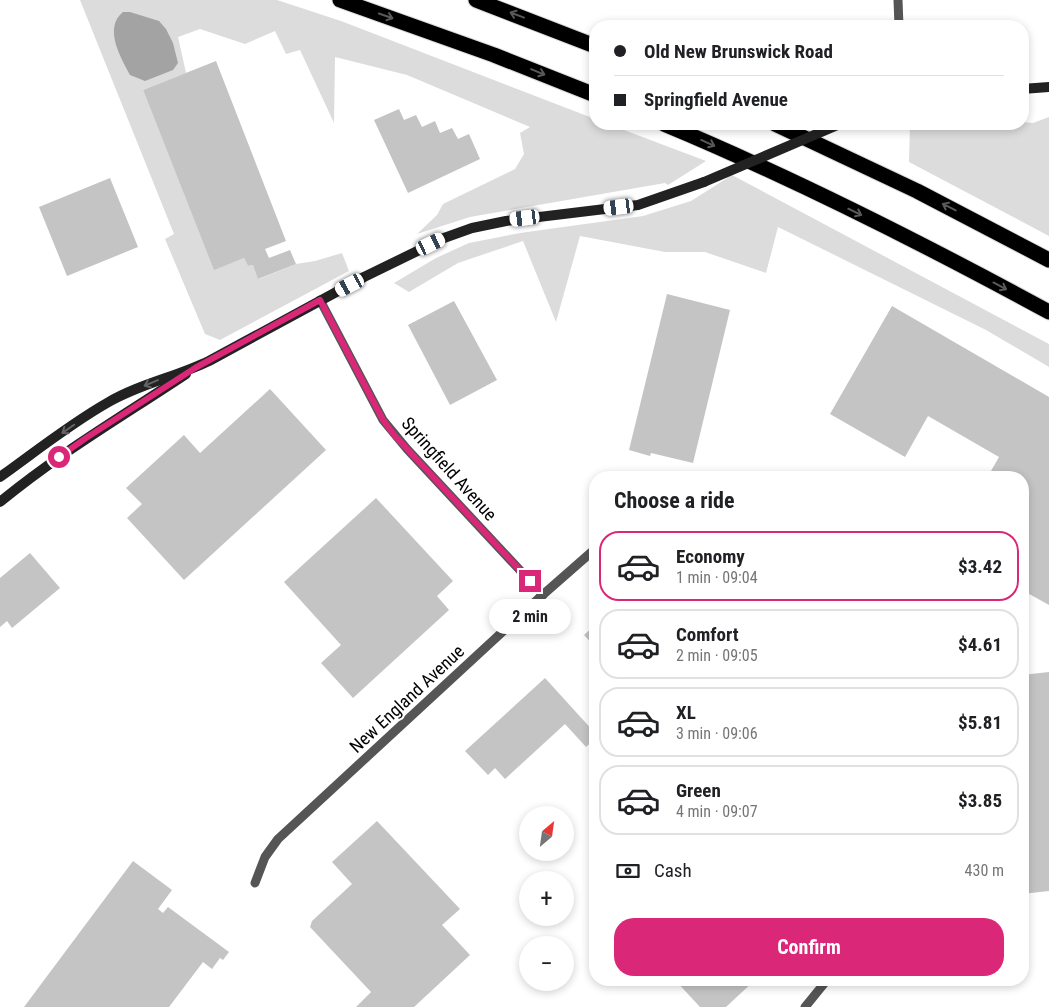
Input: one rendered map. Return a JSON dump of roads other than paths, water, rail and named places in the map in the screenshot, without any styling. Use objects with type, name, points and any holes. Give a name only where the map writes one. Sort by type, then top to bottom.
[{"type":"highway","points":[[340,0],[494,55],[589,93]]},
{"type":"highway","points":[[476,0],[589,44]]},
{"type":"highway","points":[[678,130],[866,217],[1049,312]]},
{"type":"highway","points":[[788,130],[909,187],[1049,260]]},
{"type":"main road","points":[[1029,88],[1049,87]]},
{"type":"main road","points":[[0,502],[86,438],[195,368],[320,300],[436,241],[472,228],[506,221],[638,205],[704,182],[826,130]]},
{"type":"main road","points":[[0,477],[107,402],[155,380],[195,368]]},
{"type":"street","points":[[898,0],[898,20]]},
{"type":"street","name":"Springfield Avenue","points":[[320,300],[383,420],[401,442],[543,595]]},
{"type":"street","name":"New England Avenue","points":[[255,883],[265,857],[278,839],[543,595],[589,555]]},
{"type":"street","points":[[805,1007],[821,986]]}]
